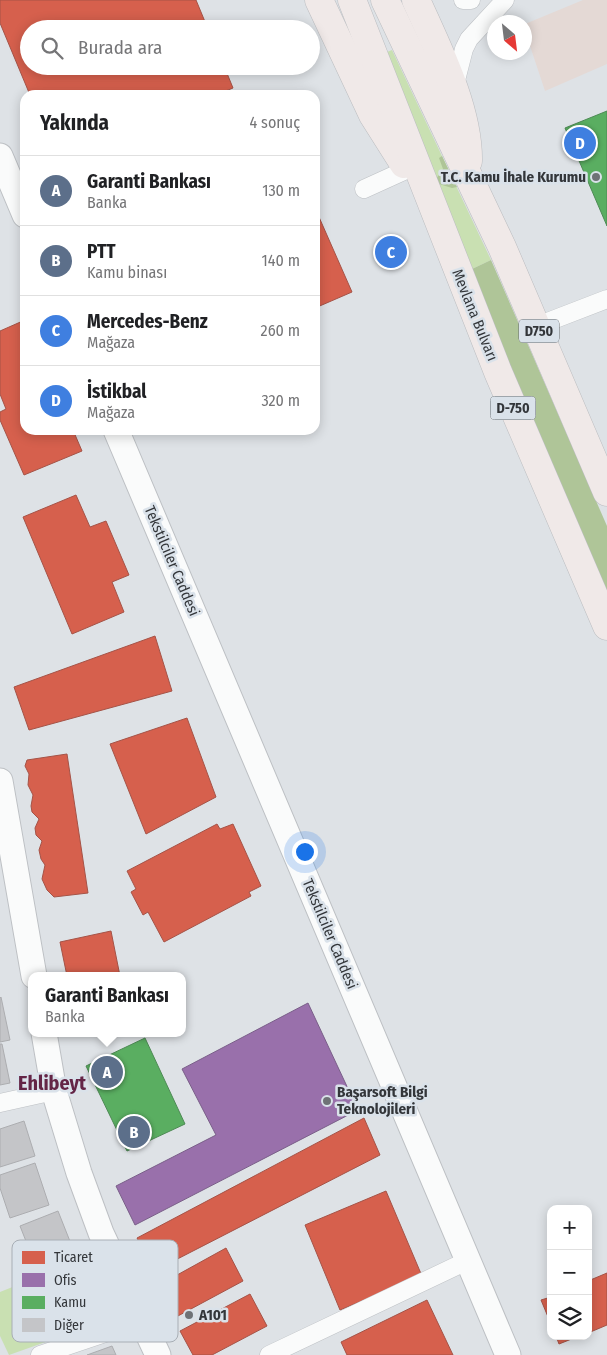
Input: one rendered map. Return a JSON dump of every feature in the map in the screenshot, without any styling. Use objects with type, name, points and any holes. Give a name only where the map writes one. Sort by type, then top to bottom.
[{"type":"highway","points":[[319,0],[373,115],[417,178]]},
{"type":"highway","name":"Mevlana Bulvarı","points":[[352,0],[417,178],[607,626]]},
{"type":"highway","name":"D750","points":[[386,0],[537,326],[607,492]]},
{"type":"highway","points":[[416,0],[454,91],[466,133],[468,150],[466,172]]},
{"type":"street","points":[[463,0],[471,0]]},
{"type":"street","points":[[454,91],[464,49],[469,39],[505,0]]},
{"type":"street","points":[[0,156],[20,203]]},
{"type":"street","points":[[364,188],[417,178]]},
{"type":"street","points":[[537,326],[607,299]]},
{"type":"street","name":"Tekstilciler Caddesi","points":[[118,435],[508,1355]]},
{"type":"street","points":[[0,781],[3,807],[33,972]]},
{"type":"street","points":[[45,1037],[54,1091],[79,1172],[104,1240]]},
{"type":"street","points":[[0,1103],[54,1091]]},
{"type":"street","points":[[268,1355],[469,1260]]},
{"type":"street","points":[[40,1355],[79,1342]]},
{"type":"street","points":[[152,1342],[158,1355]]},
{"type":"shaded area","points":[[583,0],[607,0],[607,64],[545,91],[532,52],[532,21]]},
{"type":"green space","points":[[392,50],[491,260],[472,269],[387,52]]},
{"type":"green space","points":[[442,156],[457,187],[452,188],[439,184],[436,179],[443,169],[439,158]]},
{"type":"green space","points":[[491,260],[607,526],[607,593],[503,350],[472,269]]},
{"type":"green space","points":[[12,1287],[12,1342],[46,1342],[9,1355],[0,1336],[0,1292]]},
{"type":"building: Ticaret","points":[[0,0],[196,0],[204,20],[20,20],[20,71],[0,23]]},
{"type":"building: Ticaret","points":[[22,75],[228,75],[233,88],[228,90],[28,90]]},
{"type":"building: Ticaret","points":[[320,219],[352,292],[320,306]]},
{"type":"building: Ticaret","points":[[20,322],[20,435],[75,435],[82,451],[24,475],[0,420],[0,412],[6,409],[0,394],[0,331]]},
{"type":"building: Ticaret","points":[[76,495],[90,527],[106,521],[129,575],[112,582],[124,612],[72,634],[23,517]]},
{"type":"building: Ticaret","points":[[155,636],[172,691],[29,730],[14,687]]},
{"type":"building: Ticaret","points":[[187,718],[216,797],[146,834],[110,744]]},
{"type":"building: Ticaret","points":[[67,754],[88,893],[54,897],[47,890],[42,879],[45,865],[39,850],[42,841],[36,835],[35,828],[39,819],[32,812],[33,795],[28,785],[29,774],[25,766],[27,760]]},
{"type":"building: Ticaret","points":[[217,824],[220,829],[233,824],[261,886],[249,892],[251,896],[164,942],[148,912],[143,915],[131,892],[136,889],[127,871]]},
{"type":"building: Ticaret","points":[[111,931],[119,972],[66,972],[60,942]]},
{"type":"building: Ticaret","points":[[364,1118],[380,1155],[178,1259],[178,1240],[138,1240],[137,1238]]},
{"type":"building: Ticaret","points":[[386,1191],[422,1276],[340,1310],[305,1225]]},
{"type":"building: Ticaret","points":[[226,1248],[243,1281],[178,1316],[178,1275]]},
{"type":"building: Ticaret","points":[[607,1273],[607,1325],[592,1331],[592,1295],[592,1279]]},
{"type":"building: Ticaret","points":[[250,1294],[267,1326],[212,1355],[193,1355],[180,1331]]},
{"type":"building: Ticaret","points":[[547,1298],[547,1314],[541,1300]]},
{"type":"building: Ticaret","points":[[427,1300],[453,1355],[347,1355],[341,1342]]},
{"type":"building: Ticaret","points":[[558,1340],[569,1340],[559,1344]]},
{"type":"building: Ofis","points":[[308,1003],[358,1110],[135,1225],[116,1186],[216,1135],[182,1069]]},
{"type":"building: Kamu","name":"T.C. Kamu İhale Kurumu","points":[[607,111],[607,226],[565,128]]},
{"type":"building: Kamu","points":[[145,1038],[185,1124],[127,1151],[86,1066]]},
{"type":"building: Diğer","points":[[0,998],[10,1040],[0,1042]]},
{"type":"building: Diğer","points":[[0,1044],[2,1044],[10,1083],[0,1085]]},
{"type":"building: Diğer","points":[[24,1121],[35,1156],[0,1167],[0,1129]]},
{"type":"building: Diğer","points":[[35,1163],[49,1205],[10,1218],[0,1188],[0,1175]]},
{"type":"building: Diğer","points":[[58,1211],[69,1240],[26,1240],[20,1226]]},
{"type":"building: Diğer","points":[[112,1346],[116,1355],[87,1355]]},
{"type":"place","name":"İstikbal","points":[[580,143]]},
{"type":"place","name":"T.C. Kamu İhale Kurumu","points":[[596,177]]},
{"type":"place","name":"Mercedes-Benz","points":[[391,252]]},
{"type":"place","name":"Garanti Bankası","points":[[107,1072]]},
{"type":"place","name":"Başarsoft Bilgi Teknolojileri","points":[[327,1101]]},
{"type":"place","name":"PTT","points":[[134,1132]]},
{"type":"place","name":"A101","points":[[189,1315]]},
{"type":"district","name":"Ehlibeyt","points":[[52,1083]]}]
